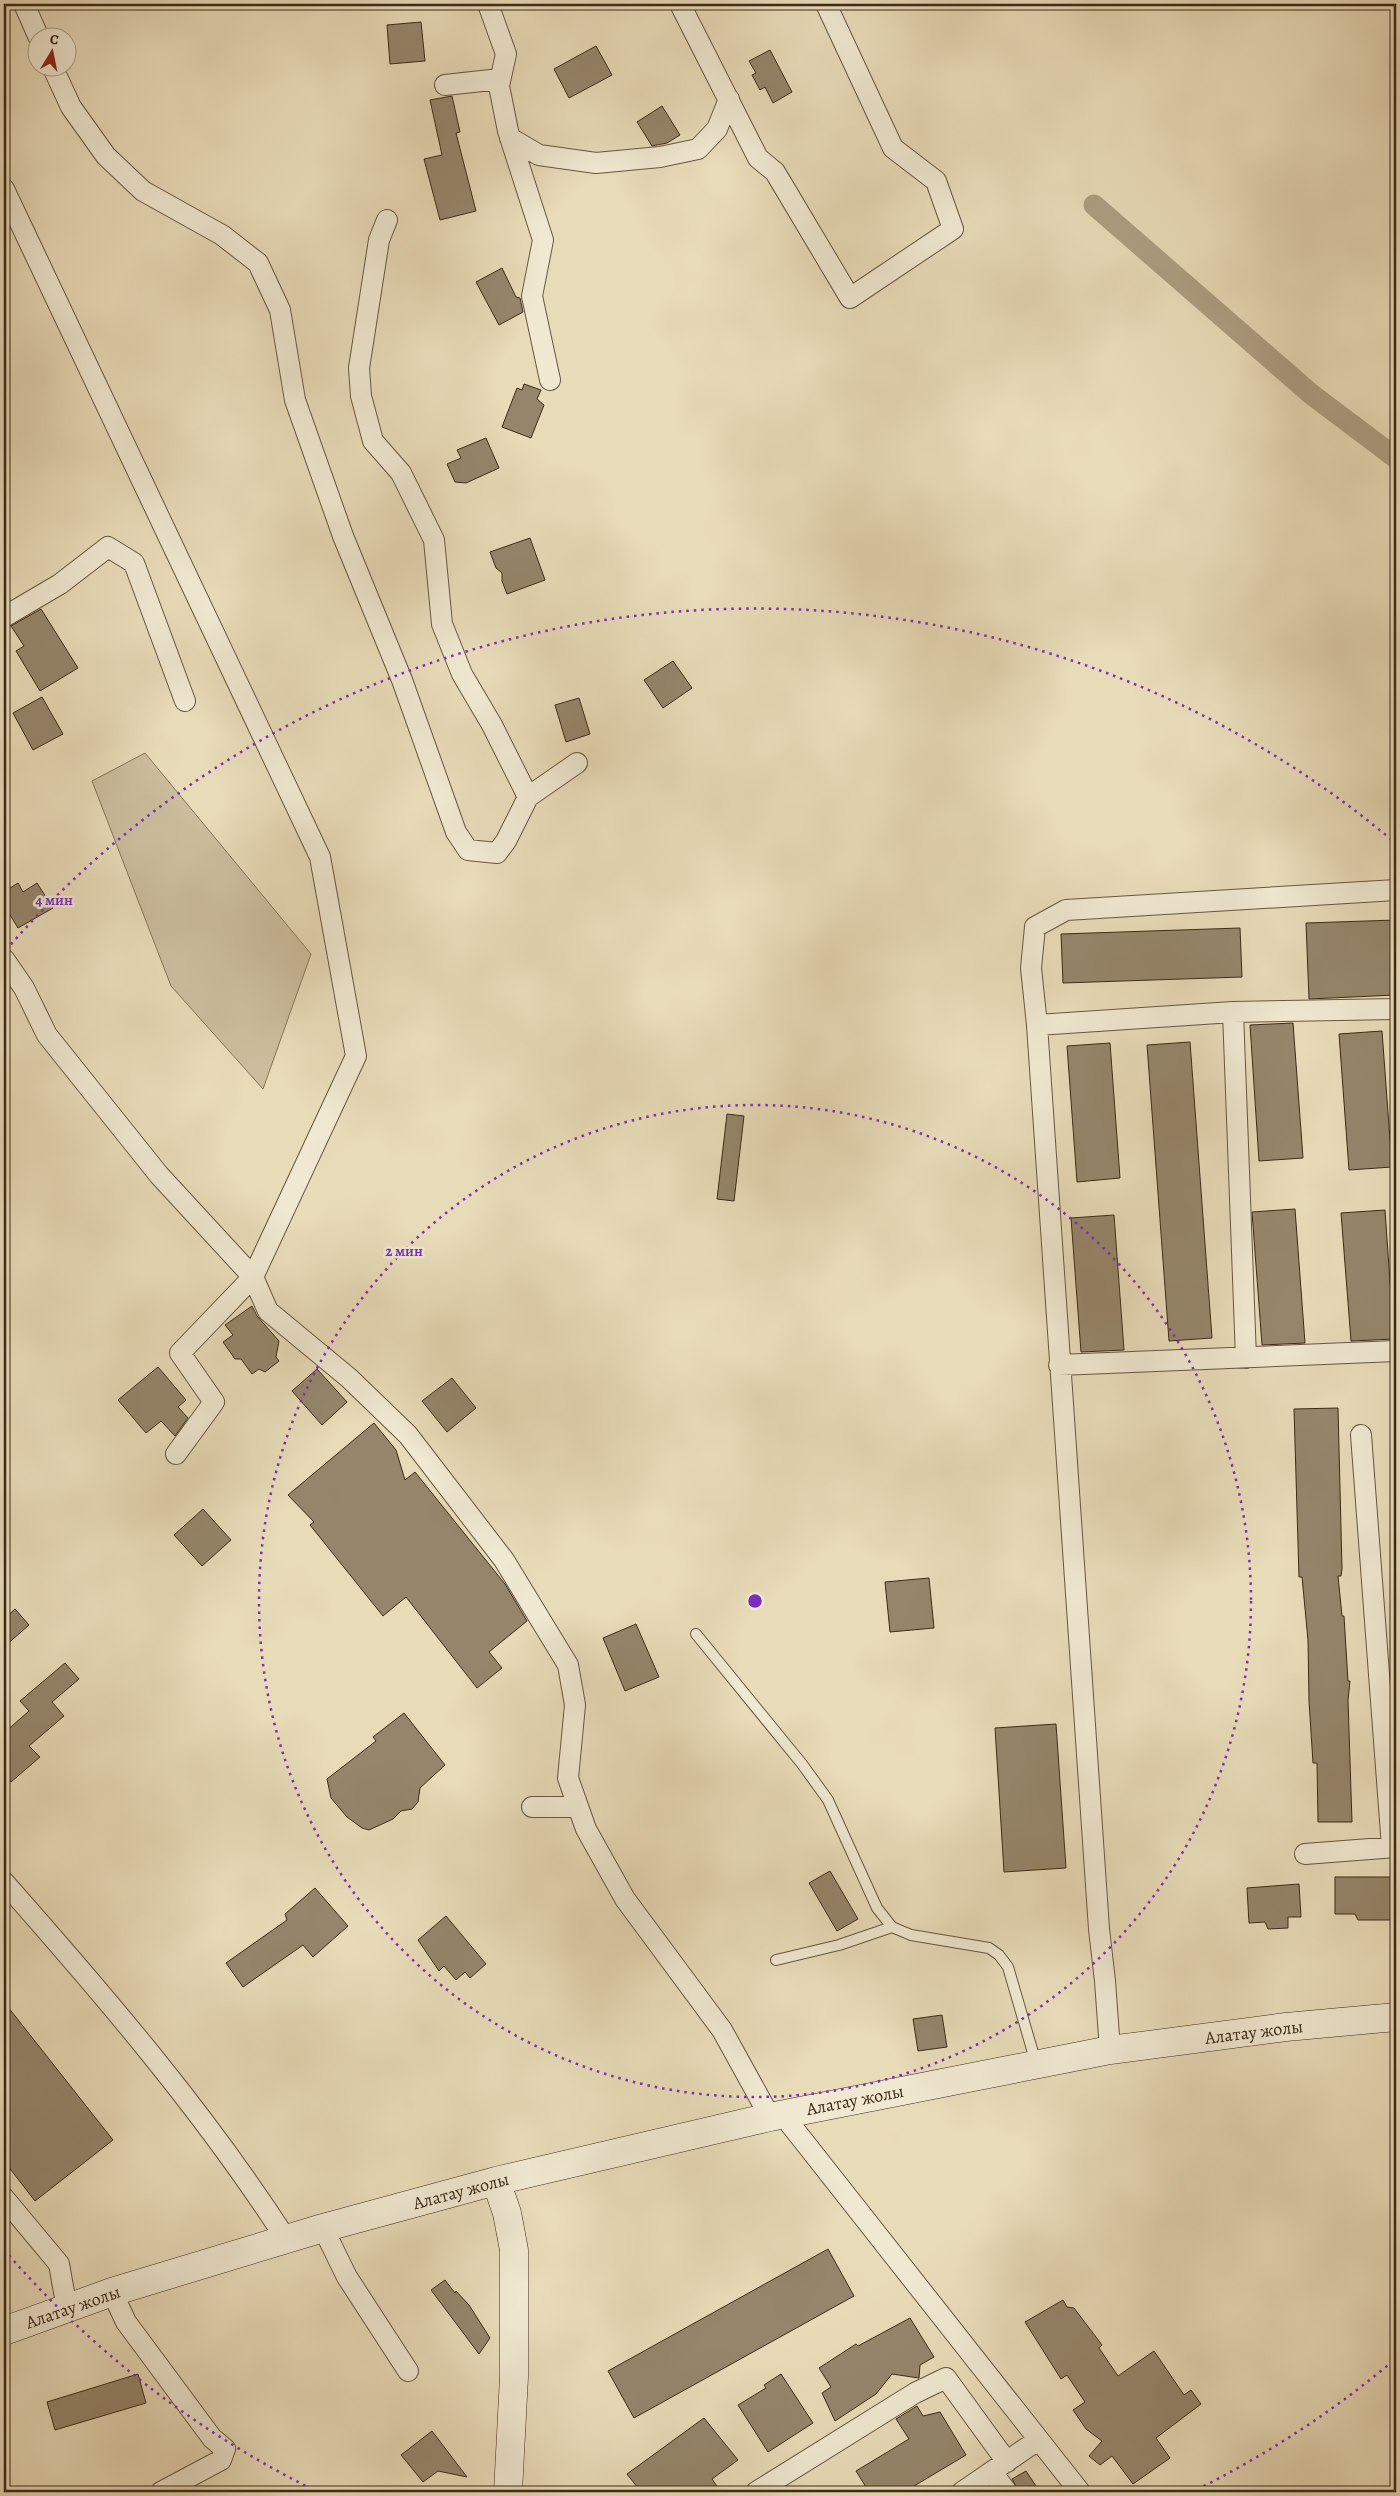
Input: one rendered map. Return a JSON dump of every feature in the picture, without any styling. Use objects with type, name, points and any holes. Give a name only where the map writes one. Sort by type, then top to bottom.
[{"type":"main road","name":"Алатау жолы","points":[[4,2331],[112,2292],[323,2228],[496,2181],[776,2116],[1110,2050],[1286,2027],[1396,2017]]},
{"type":"main road","points":[[496,2181],[507,2213],[514,2250],[514,2378],[508,2492]]},
{"type":"street","points":[[24,4],[35,28]]},
{"type":"street","points":[[488,4],[506,54],[499,86],[510,138],[543,240],[532,296],[550,380]]},
{"type":"street","points":[[680,4],[758,158],[774,172],[850,298],[953,230],[936,181],[893,148],[826,4]]},
{"type":"street","points":[[58,78],[76,114],[106,156],[142,192],[222,235],[258,263],[280,310],[295,400],[343,536],[402,680],[456,832],[468,850],[497,853],[506,841],[528,797],[578,763]]},
{"type":"street","points":[[445,84],[500,79]]},
{"type":"street","points":[[510,138],[539,155],[596,163],[660,157],[698,149],[716,129],[729,99]]},
{"type":"street","points":[[4,189],[320,857],[356,1056],[253,1277],[180,1353],[214,1402],[176,1454]]},
{"type":"street","points":[[387,220],[379,240],[359,368],[361,396],[373,441],[401,473],[434,540],[442,624],[462,674],[492,726],[528,797]]},
{"type":"street","points":[[4,617],[60,584],[108,547],[134,563],[185,701]]},
{"type":"street","points":[[1110,2050],[1106,1981],[1098,1929],[1037,1025],[1031,968],[1035,928],[1066,910],[1396,890]]},
{"type":"street","points":[[4,959],[24,988],[47,1035],[159,1175],[253,1277],[268,1311],[349,1378],[408,1435],[504,1560],[568,1665],[575,1705],[568,1778],[586,1829],[625,1898],[722,2030],[776,2116],[1080,2492]]},
{"type":"street","points":[[1037,1025],[1233,1012],[1396,1009]]},
{"type":"street","points":[[1233,1012],[1246,1358]]},
{"type":"street","points":[[1059,1365],[1396,1351]]},
{"type":"street","points":[[1305,1854],[1394,1847],[1361,1435]]},
{"type":"street","points":[[532,1807],[578,1807]]},
{"type":"street","points":[[4,1882],[73,1961],[188,2104],[256,2193],[286,2239]]},
{"type":"street","points":[[4,2198],[59,2264],[67,2309]]},
{"type":"street","points":[[323,2228],[347,2278],[408,2371]]},
{"type":"street","points":[[112,2292],[126,2322],[212,2438],[225,2449],[222,2460],[161,2492]]},
{"type":"street","points":[[756,2492],[915,2393],[946,2378],[1000,2467],[1007,2492]]},
{"type":"street","points":[[962,2492],[1038,2440]]},
{"type":"lane","points":[[696,1634],[802,1764],[828,1800],[878,1908],[892,1928],[911,1935],[989,1948],[999,1955],[1008,1967],[1036,2064]]},
{"type":"lane","points":[[776,1960],[839,1945],[892,1928]]},
{"type":"shaded area","points":[[145,753],[311,954],[263,1089],[171,986],[92,781]]},
{"type":"building","points":[[421,22],[425,61],[390,64],[387,25]]},
{"type":"building","points":[[596,46],[612,75],[569,98],[554,69]]},
{"type":"building","points":[[770,50],[792,92],[773,103],[765,87],[760,90],[752,75],[756,73],[749,61]]},
{"type":"building","points":[[452,96],[460,132],[456,133],[476,211],[440,220],[424,159],[442,155],[430,100]]},
{"type":"building","points":[[662,106],[680,135],[667,143],[652,146],[637,122]]},
{"type":"building","points":[[502,268],[516,297],[520,298],[523,312],[499,325],[476,282]]},
{"type":"building","points":[[524,384],[541,390],[537,399],[544,405],[531,438],[502,427],[517,388],[522,390]]},
{"type":"building","points":[[486,438],[499,468],[466,483],[455,482],[447,464],[461,458],[457,450]]},
{"type":"building","points":[[530,538],[545,580],[507,594],[502,581],[502,573],[496,568],[490,552]]},
{"type":"building","points":[[41,609],[78,668],[40,691],[16,651],[24,646],[11,626]]},
{"type":"building","points":[[673,661],[692,688],[663,708],[644,680]]},
{"type":"building","points":[[42,697],[63,734],[33,750],[13,713]]},
{"type":"building","points":[[579,698],[590,734],[566,742],[555,705]]},
{"type":"building","points":[[18,883],[23,892],[37,883],[53,908],[18,928],[4,905],[4,892]]},
{"type":"building","points":[[1396,920],[1396,995],[1309,999],[1306,923]]},
{"type":"building","points":[[1240,928],[1242,977],[1063,983],[1061,934]]},
{"type":"building","points":[[1293,1023],[1303,1158],[1259,1161],[1250,1025]]},
{"type":"building","points":[[1382,1031],[1392,1167],[1349,1170],[1339,1034]]},
{"type":"building","points":[[1190,1042],[1212,1338],[1169,1341],[1147,1045]]},
{"type":"building","points":[[1110,1043],[1120,1178],[1077,1182],[1067,1046]]},
{"type":"building","points":[[727,1114],[744,1116],[734,1201],[717,1199]]},
{"type":"building","points":[[1295,1209],[1305,1343],[1262,1345],[1252,1212]]},
{"type":"building","points":[[1385,1210],[1394,1339],[1351,1341],[1341,1213]]},
{"type":"building","points":[[1114,1215],[1124,1350],[1081,1352],[1071,1218]]},
{"type":"building","points":[[252,1306],[257,1316],[279,1341],[276,1357],[279,1361],[265,1372],[259,1369],[252,1374],[241,1359],[235,1359],[223,1342],[233,1335],[225,1325]]},
{"type":"building","points":[[158,1367],[186,1400],[178,1407],[188,1418],[175,1436],[161,1421],[146,1433],[118,1400]]},
{"type":"building","points":[[317,1369],[347,1402],[322,1425],[292,1391]]},
{"type":"building","points":[[452,1378],[476,1408],[447,1432],[422,1401]]},
{"type":"building","points":[[1338,1408],[1342,1569],[1341,1576],[1338,1576],[1342,1616],[1344,1616],[1348,1681],[1350,1681],[1348,1700],[1352,1822],[1318,1822],[1317,1763],[1313,1763],[1309,1701],[1308,1640],[1302,1577],[1299,1577],[1294,1409]]},
{"type":"building","points":[[374,1423],[396,1450],[405,1480],[415,1472],[505,1584],[527,1621],[489,1652],[502,1668],[477,1688],[406,1597],[383,1616],[310,1525],[314,1522],[288,1495]]},
{"type":"building","points":[[203,1509],[231,1540],[202,1566],[174,1535]]},
{"type":"building","points":[[929,1578],[934,1628],[890,1632],[885,1582]]},
{"type":"building","points":[[15,1609],[29,1625],[4,1647],[4,1619]]},
{"type":"building","points":[[636,1624],[659,1677],[625,1691],[603,1638]]},
{"type":"building","points":[[65,1663],[79,1679],[52,1702],[64,1716],[29,1746],[40,1757],[11,1782],[4,1774],[4,1733],[29,1711],[20,1701]]},
{"type":"building","points":[[404,1713],[445,1765],[420,1788],[418,1802],[412,1809],[401,1811],[393,1819],[369,1830],[362,1828],[347,1817],[331,1798],[327,1779],[376,1741],[373,1737]]},
{"type":"building","points":[[1056,1724],[1066,1868],[1004,1872],[995,1728]]},
{"type":"building","points":[[830,1871],[858,1919],[837,1931],[809,1883]]},
{"type":"building","points":[[1335,1877],[1391,1877],[1392,1920],[1358,1920],[1355,1914],[1335,1914]]},
{"type":"building","points":[[1299,1884],[1301,1917],[1288,1917],[1288,1928],[1268,1929],[1265,1922],[1249,1923],[1247,1888]]},
{"type":"building","points":[[315,1888],[348,1926],[313,1957],[303,1945],[243,1987],[226,1963],[287,1920],[285,1914]]},
{"type":"building","points":[[446,1916],[486,1964],[470,1978],[465,1972],[456,1980],[444,1966],[439,1971],[418,1940]]},
{"type":"building","points":[[4,2002],[113,2140],[35,2201],[4,2161]]},
{"type":"building","points":[[942,2015],[947,2047],[918,2051],[913,2019]]},
{"type":"building","points":[[828,2249],[854,2296],[634,2418],[608,2371]]},
{"type":"building","points":[[445,2280],[455,2293],[456,2291],[469,2305],[490,2338],[479,2354],[431,2290]]},
{"type":"building","points":[[1063,2300],[1067,2307],[1074,2308],[1102,2345],[1099,2348],[1118,2376],[1154,2351],[1184,2395],[1191,2390],[1201,2404],[1156,2438],[1170,2458],[1133,2484],[1112,2456],[1100,2465],[1089,2456],[1102,2441],[1086,2429],[1073,2410],[1085,2402],[1067,2375],[1061,2379],[1025,2322]]},
{"type":"building","points":[[910,2318],[934,2357],[920,2365],[919,2378],[892,2374],[876,2394],[835,2421],[822,2393],[831,2387],[819,2368],[856,2344],[858,2346]]},
{"type":"building","points":[[138,2374],[146,2403],[55,2430],[47,2402]]},
{"type":"building","points":[[781,2374],[813,2423],[768,2452],[738,2405],[766,2388],[764,2385]]},
{"type":"building","points":[[917,2406],[923,2416],[940,2412],[966,2455],[904,2492],[869,2492],[856,2471],[909,2439],[896,2419]]},
{"type":"building","points":[[704,2418],[738,2460],[712,2479],[721,2492],[641,2492],[627,2474]]},
{"type":"building","points":[[432,2431],[467,2477],[438,2471],[423,2482],[401,2455]]},
{"type":"building","points":[[1026,2471],[1040,2492],[1019,2492],[1012,2479]]},
{"type":"waterway","points":[[1094,205],[1311,394],[1396,458]]}]
